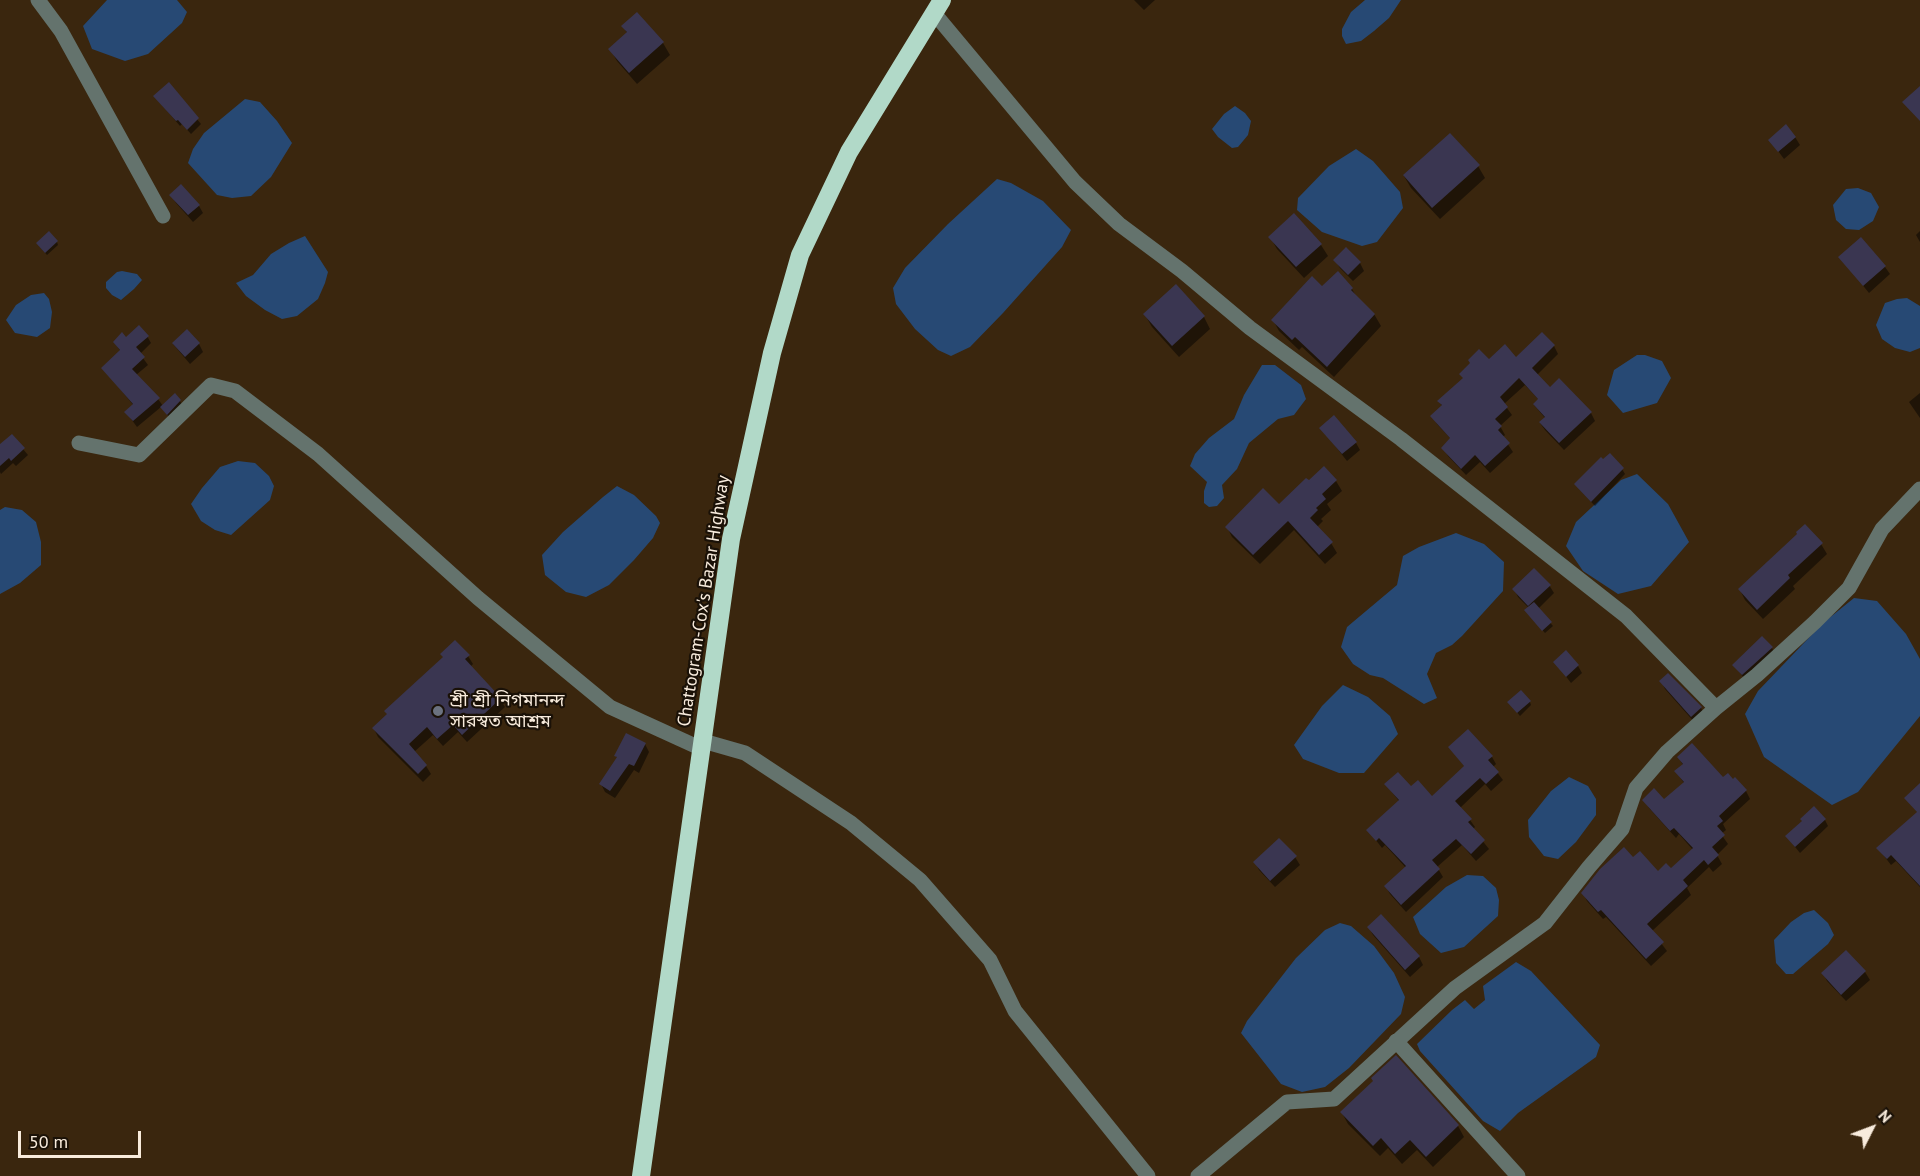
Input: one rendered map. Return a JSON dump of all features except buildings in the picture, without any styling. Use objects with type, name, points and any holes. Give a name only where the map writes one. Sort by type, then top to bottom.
[{"type":"highway","name":"Chattogram-Cox's Bazar Highway","points":[[641,1176],[731,539],[772,353],[800,255],[849,152],[938,6]]},
{"type":"street","points":[[38,0],[61,31],[163,216]]},
{"type":"street","points":[[938,6],[1076,182],[1119,224],[1182,271],[1250,328],[1410,446],[1626,616],[1716,708]]},
{"type":"street","points":[[80,443],[140,455],[211,385],[235,391],[318,454],[478,598],[610,707],[702,745],[745,753],[851,823],[920,880],[990,960],[1016,1011],[1148,1176]]},
{"type":"street","points":[[1198,1176],[1287,1102],[1334,1099],[1455,988],[1545,923],[1622,829],[1636,788],[1667,752],[1757,675],[1849,588],[1882,529],[1920,489]]},
{"type":"street","points":[[1396,1041],[1518,1176]]},
{"type":"water","points":[[107,0],[177,0],[187,12],[182,23],[148,54],[125,61],[92,49],[83,26]]},
{"type":"water","points":[[1365,0],[1401,0],[1389,18],[1374,31],[1361,41],[1346,44],[1342,36],[1342,29],[1351,12]]},
{"type":"water","points":[[245,99],[260,102],[292,143],[271,177],[251,196],[232,198],[217,195],[188,163],[193,149],[204,133]]},
{"type":"water","points":[[1235,106],[1251,121],[1248,135],[1238,147],[1232,148],[1212,129],[1224,114]]},
{"type":"water","points":[[1356,149],[1373,161],[1400,192],[1403,208],[1377,242],[1362,246],[1322,232],[1297,210],[1298,198],[1329,166]]},
{"type":"water","points":[[997,179],[1011,183],[1043,201],[1071,230],[1062,247],[1003,313],[970,347],[951,356],[938,350],[915,329],[896,304],[893,288],[905,268]]},
{"type":"water","points":[[1858,188],[1871,193],[1879,207],[1873,221],[1859,230],[1846,229],[1836,220],[1833,205],[1846,189]]},
{"type":"water","points":[[305,236],[328,272],[325,283],[318,299],[297,316],[282,319],[246,296],[236,283],[253,275],[271,254]]},
{"type":"water","points":[[117,272],[137,274],[142,280],[121,300],[106,288],[106,282]]},
{"type":"water","points":[[44,293],[49,299],[52,312],[50,328],[37,337],[15,333],[6,320],[16,305],[31,295]]},
{"type":"water","points":[[1907,298],[1920,306],[1920,348],[1910,352],[1895,348],[1882,339],[1876,325],[1885,303]]},
{"type":"water","points":[[1637,355],[1645,355],[1662,361],[1671,378],[1657,403],[1623,413],[1607,395],[1614,370]]},
{"type":"water","points":[[1262,365],[1275,365],[1301,385],[1306,399],[1294,415],[1278,419],[1249,443],[1237,469],[1222,485],[1224,498],[1217,506],[1209,507],[1204,503],[1207,482],[1190,466],[1195,454],[1209,438],[1234,419],[1244,395]]},
{"type":"water","points":[[238,461],[255,463],[269,476],[274,486],[270,500],[231,535],[215,530],[201,521],[191,504],[220,467]]},
{"type":"water","points":[[1637,474],[1668,504],[1689,542],[1651,586],[1618,594],[1583,571],[1566,546],[1576,522],[1621,480]]},
{"type":"water","points":[[617,486],[634,495],[656,516],[660,523],[653,538],[609,585],[586,597],[566,592],[545,575],[542,555],[563,532]]},
{"type":"water","points":[[5,507],[22,510],[36,522],[41,542],[41,565],[20,583],[0,594],[0,510]]},
{"type":"water","points":[[1456,533],[1484,544],[1504,562],[1503,591],[1462,636],[1452,645],[1436,653],[1427,674],[1437,698],[1424,704],[1383,678],[1370,675],[1353,664],[1341,647],[1347,627],[1397,585],[1403,556],[1419,547]]},
{"type":"water","points":[[1854,598],[1877,601],[1906,634],[1920,659],[1920,716],[1858,792],[1832,805],[1764,757],[1745,714],[1758,691],[1823,623]]},
{"type":"water","points":[[1343,685],[1368,697],[1390,716],[1398,734],[1364,773],[1339,773],[1303,759],[1294,745],[1322,706]]},
{"type":"water","points":[[1569,777],[1588,786],[1596,799],[1596,815],[1576,842],[1558,859],[1544,856],[1529,837],[1528,820],[1551,791]]},
{"type":"water","points":[[1467,875],[1483,876],[1496,888],[1499,900],[1498,916],[1464,947],[1441,953],[1420,934],[1413,917],[1446,887]]},
{"type":"water","points":[[1814,910],[1828,923],[1834,935],[1828,944],[1793,974],[1786,974],[1776,963],[1774,940],[1791,922],[1804,913]]},
{"type":"water","points":[[1340,923],[1351,926],[1374,946],[1394,973],[1405,997],[1401,1014],[1349,1068],[1325,1087],[1302,1092],[1281,1084],[1241,1033],[1247,1021],[1296,958],[1325,930]]},
{"type":"water","points":[[1516,962],[1531,971],[1600,1045],[1596,1057],[1518,1113],[1500,1131],[1483,1121],[1420,1051],[1417,1044],[1465,1000],[1474,1009],[1485,1000],[1483,986]]},
{"type":"place","name":"শ্রী শ্রী নিগমানন্দ সারস্বত আশ্রম","points":[[438,711]]}]
